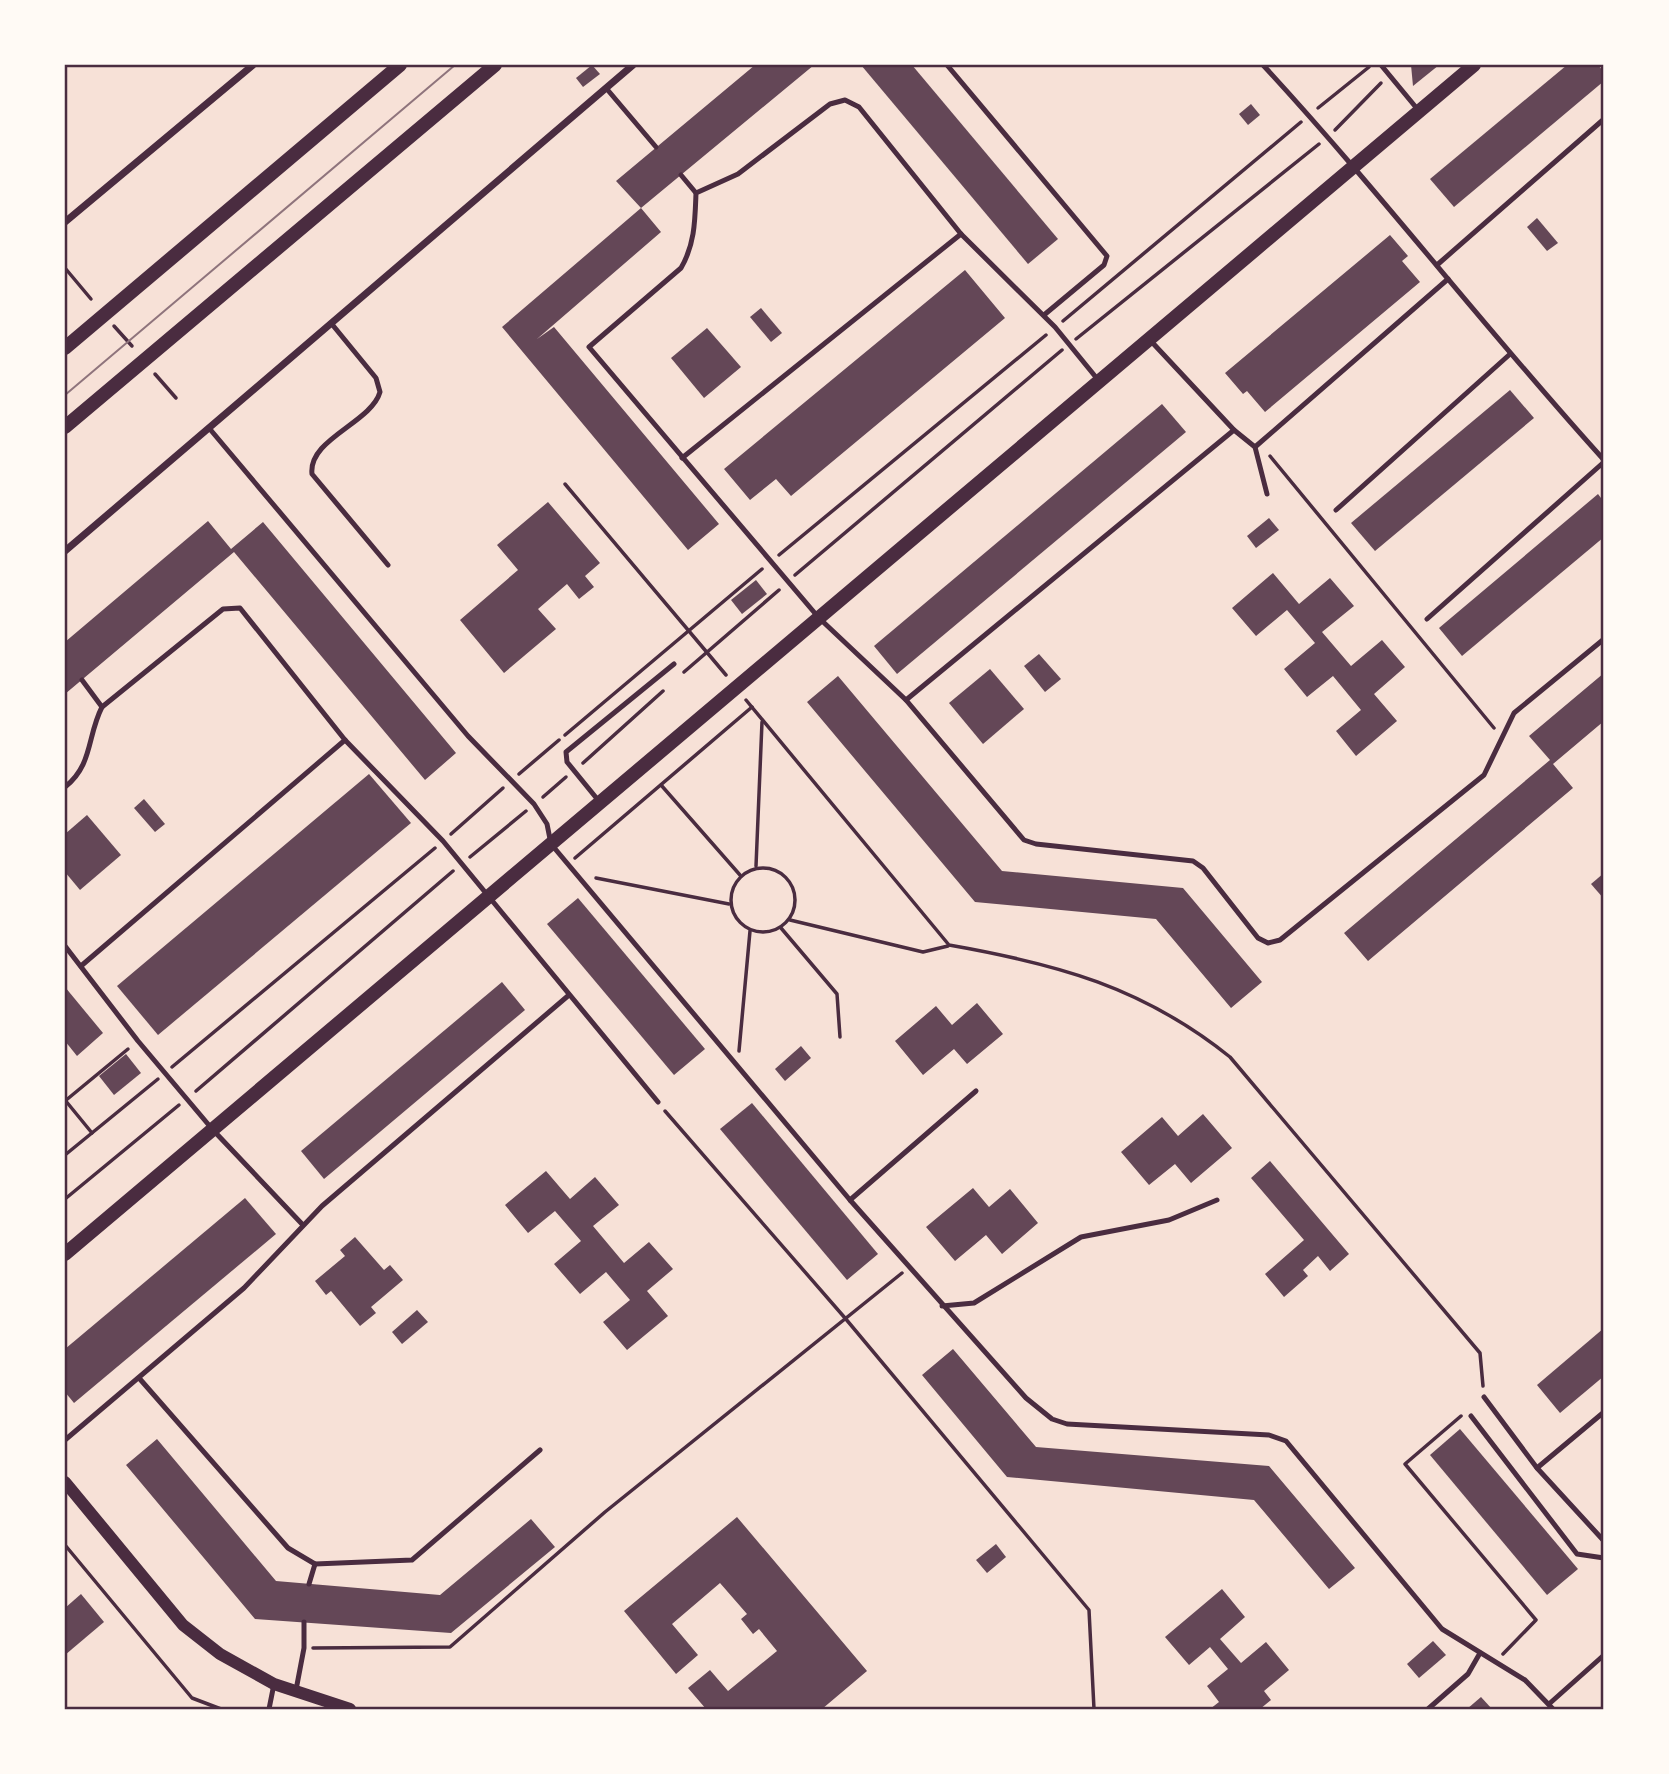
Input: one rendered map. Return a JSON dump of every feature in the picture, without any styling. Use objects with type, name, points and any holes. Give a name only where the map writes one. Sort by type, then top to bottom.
[{"type":"main road","points":[[65,348],[400,65]]},
{"type":"main road","points":[[65,427],[495,65]]},
{"type":"main road","points":[[65,1254],[1474,65]]},
{"type":"street","points":[[65,222],[253,65]]},
{"type":"street","points":[[65,551],[633,65]]},
{"type":"street","points":[[65,1482],[183,1625],[220,1654],[274,1684],[350,1709]]},
{"type":"lane","points":[[947,65],[1107,256],[1104,265],[1044,315]]},
{"type":"lane","points":[[1263,65],[1354,166],[1509,355],[1604,461],[1427,619]]},
{"type":"lane","points":[[1381,65],[1419,111]]},
{"type":"lane","points":[[606,88],[656,147]]},
{"type":"lane","points":[[696,193],[738,174],[830,104],[845,100],[859,107],[961,234],[1044,315],[1099,381]]},
{"type":"lane","points":[[1437,265],[1604,119]]},
{"type":"lane","points":[[681,175],[696,193],[694,237],[681,268],[589,347],[819,618],[906,700],[1024,840],[1037,845],[1193,861],[1203,868],[1258,938],[1268,943],[1280,940],[1484,775],[1519,708],[1604,639]]},
{"type":"lane","points":[[682,458],[961,234]]},
{"type":"lane","points":[[1257,445],[1448,279]]},
{"type":"lane","points":[[331,323],[376,378],[380,391],[373,404],[318,452],[311,466],[312,474],[388,565]]},
{"type":"lane","points":[[1149,339],[1234,430],[1257,445],[1267,494]]},
{"type":"lane","points":[[1336,510],[1509,355]]},
{"type":"lane","points":[[208,428],[459,726],[513,779],[534,804],[547,824],[551,844],[850,1200],[1026,1398],[1059,1423],[1269,1435],[1286,1441],[1442,1629],[1525,1680],[1551,1707],[1604,1655]]},
{"type":"lane","points":[[906,700],[1234,430]]},
{"type":"lane","points":[[65,787],[84,766],[92,726],[103,707],[223,609],[235,606],[245,612],[345,740],[443,841],[658,1102]]},
{"type":"lane","points":[[600,802],[565,759],[568,750],[674,664]]},
{"type":"lane","points":[[82,680],[103,707]]},
{"type":"lane","points":[[81,966],[345,740]]},
{"type":"lane","points":[[65,946],[138,1041],[212,1130],[302,1224]]},
{"type":"lane","points":[[65,1440],[244,1288],[302,1224],[569,995]]},
{"type":"lane","points":[[850,1200],[976,1091]]},
{"type":"lane","points":[[942,1306],[974,1303],[1082,1237],[1169,1220],[1217,1199]]},
{"type":"lane","points":[[139,1378],[288,1548],[314,1564],[412,1560],[540,1450]]},
{"type":"lane","points":[[1484,1397],[1537,1468],[1604,1541]]},
{"type":"lane","points":[[1537,1468],[1604,1412]]},
{"type":"lane","points":[[1471,1416],[1577,1554],[1604,1558]]},
{"type":"lane","points":[[309,1584],[314,1564]]},
{"type":"lane","points":[[296,1690],[304,1648],[304,1622]]},
{"type":"lane","points":[[1427,1709],[1468,1674],[1480,1653]]},
{"type":"lane","points":[[269,1709],[274,1684]]},
{"type":"path","points":[[65,1155],[443,841],[688,631],[1371,65]]},
{"type":"path","points":[[676,679],[1069,345],[1328,137],[1390,74]]},
{"type":"path","points":[[65,268],[91,299]]},
{"type":"path","points":[[113,325],[132,346]]},
{"type":"path","points":[[155,374],[176,398]]},
{"type":"path","points":[[1257,445],[1502,738]]},
{"type":"path","points":[[565,484],[949,945]]},
{"type":"path","points":[[65,1199],[574,771],[666,688]]},
{"type":"path","points":[[568,864],[752,708]]},
{"type":"path","points":[[756,866],[762,720]]},
{"type":"path","points":[[662,785],[740,875]]},
{"type":"path","points":[[756,866],[776,869],[792,882],[797,901],[790,920],[781,928],[760,933],[750,931],[740,923],[730,904],[740,875],[756,866]]},
{"type":"path","points":[[577,874],[730,904]]},
{"type":"path","points":[[790,920],[923,952],[949,945],[1034,960],[1119,988],[1198,1031],[1230,1057],[1480,1353],[1484,1397]]},
{"type":"path","points":[[781,928],[837,994],[840,1037]]},
{"type":"path","points":[[738,1066],[750,931]]},
{"type":"path","points":[[92,1133],[65,1101],[138,1041]]},
{"type":"path","points":[[658,1102],[845,1318],[1089,1610],[1094,1709]]},
{"type":"path","points":[[304,1648],[450,1647],[605,1512],[909,1267]]},
{"type":"path","points":[[1469,1425],[1461,1416],[1405,1464],[1536,1620],[1497,1661]]},
{"type":"path","points":[[65,1545],[192,1698],[221,1709]]},
{"type":"building","points":[[592,65],[600,74],[583,87],[576,78]]},
{"type":"building","points":[[755,65],[814,65],[641,208],[616,181]]},
{"type":"building","points":[[861,65],[912,65],[1058,239],[1028,264]]},
{"type":"building","points":[[1411,65],[1439,65],[1413,86]]},
{"type":"building","points":[[1567,65],[1598,65],[1604,72],[1604,81],[1454,207],[1430,179]]},
{"type":"building","points":[[1251,104],[1260,115],[1248,125],[1239,114]]},
{"type":"building","points":[[641,208],[661,232],[537,339],[554,327],[719,524],[688,550],[502,327]]},
{"type":"building","points":[[1537,218],[1558,243],[1547,251],[1527,227]]},
{"type":"building","points":[[1390,235],[1408,256],[1402,261],[1420,282],[1265,412],[1247,391],[1243,394],[1225,373]]},
{"type":"building","points":[[965,270],[1005,318],[791,496],[776,479],[750,500],[724,469]]},
{"type":"building","points":[[761,308],[782,333],[771,342],[750,317]]},
{"type":"building","points":[[707,328],[741,367],[704,398],[671,358]]},
{"type":"building","points":[[1510,390],[1534,418],[1375,551],[1351,523]]},
{"type":"building","points":[[1162,404],[1186,432],[897,674],[874,646]]},
{"type":"building","points":[[1598,494],[1604,502],[1604,537],[1462,656],[1439,628]]},
{"type":"building","points":[[548,502],[600,563],[585,576],[594,587],[579,599],[567,584],[538,609],[556,629],[504,673],[460,620],[518,570],[497,545]]},
{"type":"building","points":[[1269,518],[1279,530],[1256,548],[1247,536]]},
{"type":"building","points":[[208,521],[231,549],[263,522],[456,753],[425,780],[234,552],[65,694],[65,642]]},
{"type":"building","points":[[1273,573],[1299,604],[1330,578],[1354,606],[1322,632],[1351,666],[1382,640],[1405,667],[1374,694],[1397,721],[1356,756],[1336,731],[1361,710],[1333,676],[1307,697],[1284,669],[1315,643],[1287,610],[1256,636],[1232,608]]},
{"type":"building","points":[[756,580],[767,594],[742,614],[731,600]]},
{"type":"building","points":[[1039,654],[1061,679],[1045,692],[1024,666]]},
{"type":"building","points":[[990,669],[1024,709],[983,744],[949,703]]},
{"type":"building","points":[[1604,673],[1604,721],[1553,764],[1573,788],[1368,961],[1344,933],[1550,760],[1529,736]]},
{"type":"building","points":[[838,676],[1002,871],[1183,888],[1262,982],[1231,1008],[1156,919],[975,902],[807,702]]},
{"type":"building","points":[[369,774],[411,823],[158,1035],[117,986]]},
{"type":"building","points":[[144,799],[165,824],[155,832],[134,808]]},
{"type":"building","points":[[87,815],[121,855],[80,890],[65,872],[65,834]]},
{"type":"building","points":[[1604,873],[1604,899],[1591,884]]},
{"type":"building","points":[[578,898],[705,1049],[674,1075],[547,924]]},
{"type":"building","points":[[502,982],[525,1010],[324,1179],[301,1151]]},
{"type":"building","points":[[65,987],[103,1033],[77,1056],[65,1041]]},
{"type":"building","points":[[977,1003],[1003,1034],[967,1064],[954,1049],[923,1075],[895,1041],[936,1006],[952,1025]]},
{"type":"building","points":[[801,1046],[811,1058],[785,1081],[775,1069]]},
{"type":"building","points":[[126,1054],[141,1073],[114,1095],[99,1076]]},
{"type":"building","points":[[752,1103],[878,1254],[847,1280],[720,1129]]},
{"type":"building","points":[[1203,1114],[1232,1148],[1191,1183],[1175,1164],[1149,1185],[1121,1152],[1162,1117],[1178,1136]]},
{"type":"building","points":[[1270,1161],[1349,1254],[1330,1271],[1318,1256],[1303,1270],[1308,1276],[1284,1297],[1265,1274],[1304,1240],[1251,1178]]},
{"type":"building","points":[[546,1171],[570,1199],[595,1177],[619,1205],[593,1226],[624,1263],[649,1242],[673,1269],[647,1291],[668,1316],[627,1350],[603,1322],[630,1300],[606,1272],[580,1294],[554,1264],[581,1241],[555,1211],[528,1233],[505,1205]]},
{"type":"building","points":[[973,1188],[989,1207],[1010,1189],[1038,1223],[1002,1254],[986,1235],[955,1261],[926,1227]]},
{"type":"building","points":[[245,1198],[276,1234],[74,1403],[65,1392],[65,1349]]},
{"type":"building","points":[[355,1237],[384,1270],[390,1265],[403,1280],[371,1307],[376,1313],[360,1326],[331,1291],[326,1295],[315,1281],[345,1256],[340,1250]]},
{"type":"building","points":[[417,1310],[428,1322],[402,1344],[392,1332]]},
{"type":"building","points":[[1604,1328],[1604,1376],[1560,1413],[1537,1385]]},
{"type":"building","points":[[953,1349],[1036,1447],[1269,1466],[1355,1568],[1329,1589],[1254,1500],[1007,1477],[922,1375]]},
{"type":"building","points":[[1460,1429],[1578,1569],[1547,1595],[1430,1455]]},
{"type":"building","points":[[157,1439],[276,1581],[440,1595],[531,1519],[555,1547],[451,1633],[255,1619],[126,1465]]},
{"type":"building","points":[[737,1517],[867,1671],[822,1709],[706,1709],[688,1688],[710,1670],[728,1691],[777,1651],[759,1629],[753,1634],[741,1619],[747,1614],[720,1583],[672,1624],[698,1655],[676,1674],[624,1611]]},
{"type":"building","points":[[996,1544],[1006,1557],[987,1573],[976,1560]]},
{"type":"building","points":[[1222,1589],[1245,1617],[1220,1639],[1241,1663],[1266,1642],[1289,1670],[1264,1691],[1271,1700],[1260,1709],[1210,1709],[1219,1702],[1207,1686],[1228,1669],[1210,1647],[1189,1665],[1165,1637]]},
{"type":"building","points":[[81,1594],[104,1622],[65,1655],[65,1608]]},
{"type":"building","points":[[1433,1641],[1446,1655],[1419,1678],[1407,1664]]},
{"type":"building","points":[[1481,1697],[1492,1709],[1467,1709]]},
{"type":"tram line","points":[[65,395],[455,65]]}]
